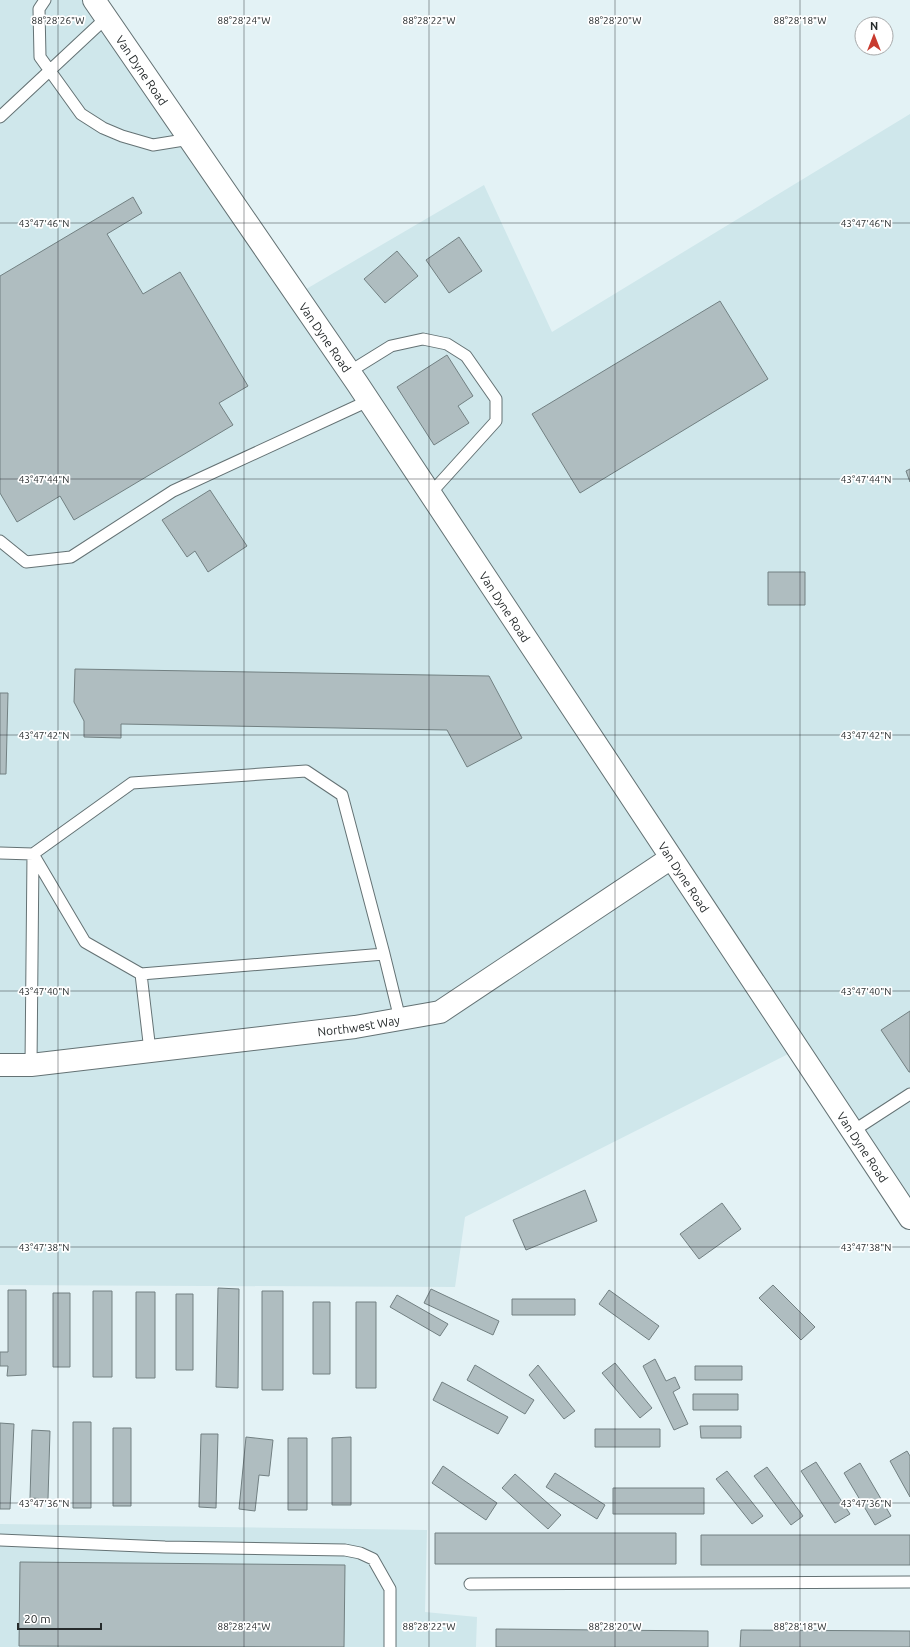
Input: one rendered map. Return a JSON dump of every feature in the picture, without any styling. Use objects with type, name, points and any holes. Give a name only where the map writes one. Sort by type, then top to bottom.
[{"type":"street","name":"Van Dyne Road","points":[[94,0],[349,372],[910,1218]]},
{"type":"street","name":"Northwest Way","points":[[0,1065],[31,1066],[355,1027],[440,1012],[671,858]]},
{"type":"lane","points":[[44,0],[39,9],[40,57],[81,114],[103,128],[122,136],[153,145],[190,139]]},
{"type":"lane","points":[[0,117],[106,18]]},
{"type":"lane","points":[[349,372],[391,346],[424,339],[447,344],[466,356],[496,399],[496,421],[430,494]]},
{"type":"lane","points":[[0,541],[26,562],[71,557],[173,491],[368,401]]},
{"type":"lane","points":[[0,853],[33,854],[132,783],[306,771],[342,794],[400,1019]]},
{"type":"lane","points":[[33,854],[85,942],[141,974],[384,954]]},
{"type":"lane","points":[[31,1066],[33,854]]},
{"type":"lane","points":[[141,974],[150,1051]]},
{"type":"lane","points":[[853,1131],[910,1094]]},
{"type":"lane","points":[[0,1540],[345,1550],[360,1553],[373,1558],[390,1589],[390,1647]]},
{"type":"lane","points":[[470,1584],[910,1582]]},
{"type":"shaded area","points":[[0,0],[94,0],[296,295],[484,185],[552,332],[910,114],[910,1218],[798,1049],[465,1217],[455,1287],[0,1285]]},
{"type":"shaded area","points":[[0,1524],[427,1530],[425,1612],[477,1617],[476,1647],[0,1647]]},
{"type":"building","points":[[133,197],[142,213],[107,234],[143,294],[180,272],[248,386],[219,403],[233,425],[74,520],[60,496],[17,522],[0,493],[0,276]]},
{"type":"building","points":[[459,237],[482,271],[449,293],[426,260]]},
{"type":"building","points":[[397,251],[418,276],[385,303],[364,279]]},
{"type":"building","points":[[720,301],[768,379],[580,493],[532,414]]},
{"type":"building","points":[[447,355],[473,396],[458,406],[469,423],[434,445],[397,387]]},
{"type":"building","points":[[910,469],[910,482],[906,471]]},
{"type":"building","points":[[210,490],[247,546],[208,572],[195,551],[187,557],[162,520]]},
{"type":"building","points":[[768,572],[805,572],[805,605],[768,605]]},
{"type":"building","points":[[75,669],[489,676],[522,738],[467,767],[447,730],[121,724],[121,738],[84,737],[84,721],[74,702]]},
{"type":"building","points":[[0,693],[8,693],[6,774],[0,774]]},
{"type":"building","points":[[910,1011],[910,1072],[909,1072],[881,1030]]},
{"type":"building","points":[[585,1190],[597,1221],[526,1250],[513,1220]]},
{"type":"building","points":[[722,1203],[741,1229],[699,1259],[680,1234]]},
{"type":"building","points":[[773,1285],[815,1327],[801,1340],[759,1298]]},
{"type":"building","points":[[218,1288],[239,1289],[238,1388],[216,1387]]},
{"type":"building","points":[[431,1289],[499,1321],[493,1335],[424,1303]]},
{"type":"building","points":[[8,1290],[26,1290],[26,1375],[7,1376],[8,1366],[0,1366],[0,1352],[8,1352]]},
{"type":"building","points":[[609,1290],[659,1326],[649,1340],[599,1304]]},
{"type":"building","points":[[93,1291],[112,1291],[112,1377],[93,1377]]},
{"type":"building","points":[[262,1291],[283,1291],[283,1390],[262,1390]]},
{"type":"building","points":[[136,1292],[155,1292],[155,1378],[136,1378]]},
{"type":"building","points":[[53,1293],[70,1293],[70,1367],[53,1367]]},
{"type":"building","points":[[176,1294],[193,1294],[193,1370],[176,1370]]},
{"type":"building","points":[[397,1295],[448,1324],[440,1336],[390,1307]]},
{"type":"building","points":[[512,1299],[575,1299],[575,1315],[512,1315]]},
{"type":"building","points":[[313,1302],[330,1302],[330,1374],[313,1374]]},
{"type":"building","points":[[356,1302],[376,1302],[376,1388],[356,1388]]},
{"type":"building","points":[[655,1359],[666,1381],[675,1377],[680,1388],[673,1392],[688,1424],[674,1430],[643,1366]]},
{"type":"building","points":[[615,1363],[652,1408],[640,1418],[602,1373]]},
{"type":"building","points":[[475,1365],[534,1400],[525,1414],[467,1380]]},
{"type":"building","points":[[538,1365],[575,1411],[564,1419],[529,1375]]},
{"type":"building","points":[[695,1366],[742,1366],[742,1380],[695,1380]]},
{"type":"building","points":[[442,1382],[508,1417],[498,1434],[433,1400]]},
{"type":"building","points":[[693,1394],[738,1394],[738,1410],[693,1410]]},
{"type":"building","points":[[73,1422],[91,1422],[91,1508],[73,1508]]},
{"type":"building","points":[[0,1423],[14,1424],[10,1509],[0,1509]]},
{"type":"building","points":[[700,1426],[741,1426],[741,1438],[701,1438]]},
{"type":"building","points":[[113,1428],[131,1428],[131,1506],[113,1506]]},
{"type":"building","points":[[595,1429],[660,1429],[660,1447],[595,1447]]},
{"type":"building","points":[[32,1430],[50,1431],[48,1499],[30,1498]]},
{"type":"building","points":[[201,1434],[218,1434],[216,1508],[199,1507]]},
{"type":"building","points":[[246,1437],[273,1440],[269,1476],[259,1475],[255,1511],[239,1509]]},
{"type":"building","points":[[351,1437],[351,1505],[332,1505],[332,1438]]},
{"type":"building","points":[[288,1438],[307,1438],[307,1510],[288,1510]]},
{"type":"building","points":[[907,1451],[910,1456],[910,1497],[890,1461]]},
{"type":"building","points":[[816,1462],[850,1514],[835,1523],[801,1471]]},
{"type":"building","points":[[860,1463],[891,1516],[875,1525],[844,1473]]},
{"type":"building","points":[[443,1466],[497,1503],[486,1520],[432,1483]]},
{"type":"building","points":[[767,1467],[803,1516],[791,1525],[754,1476]]},
{"type":"building","points":[[727,1471],[763,1516],[752,1524],[716,1479]]},
{"type":"building","points":[[555,1473],[605,1505],[597,1519],[546,1487]]},
{"type":"building","points":[[515,1474],[561,1515],[548,1529],[502,1488]]},
{"type":"building","points":[[613,1488],[704,1488],[704,1514],[613,1514]]},
{"type":"building","points":[[435,1533],[676,1533],[676,1564],[435,1564]]},
{"type":"building","points":[[701,1535],[910,1535],[910,1565],[701,1565]]},
{"type":"building","points":[[20,1562],[345,1565],[344,1647],[19,1646]]},
{"type":"building","points":[[496,1629],[708,1631],[708,1647],[496,1647]]},
{"type":"building","points":[[741,1630],[910,1631],[910,1647],[740,1647]]}]
